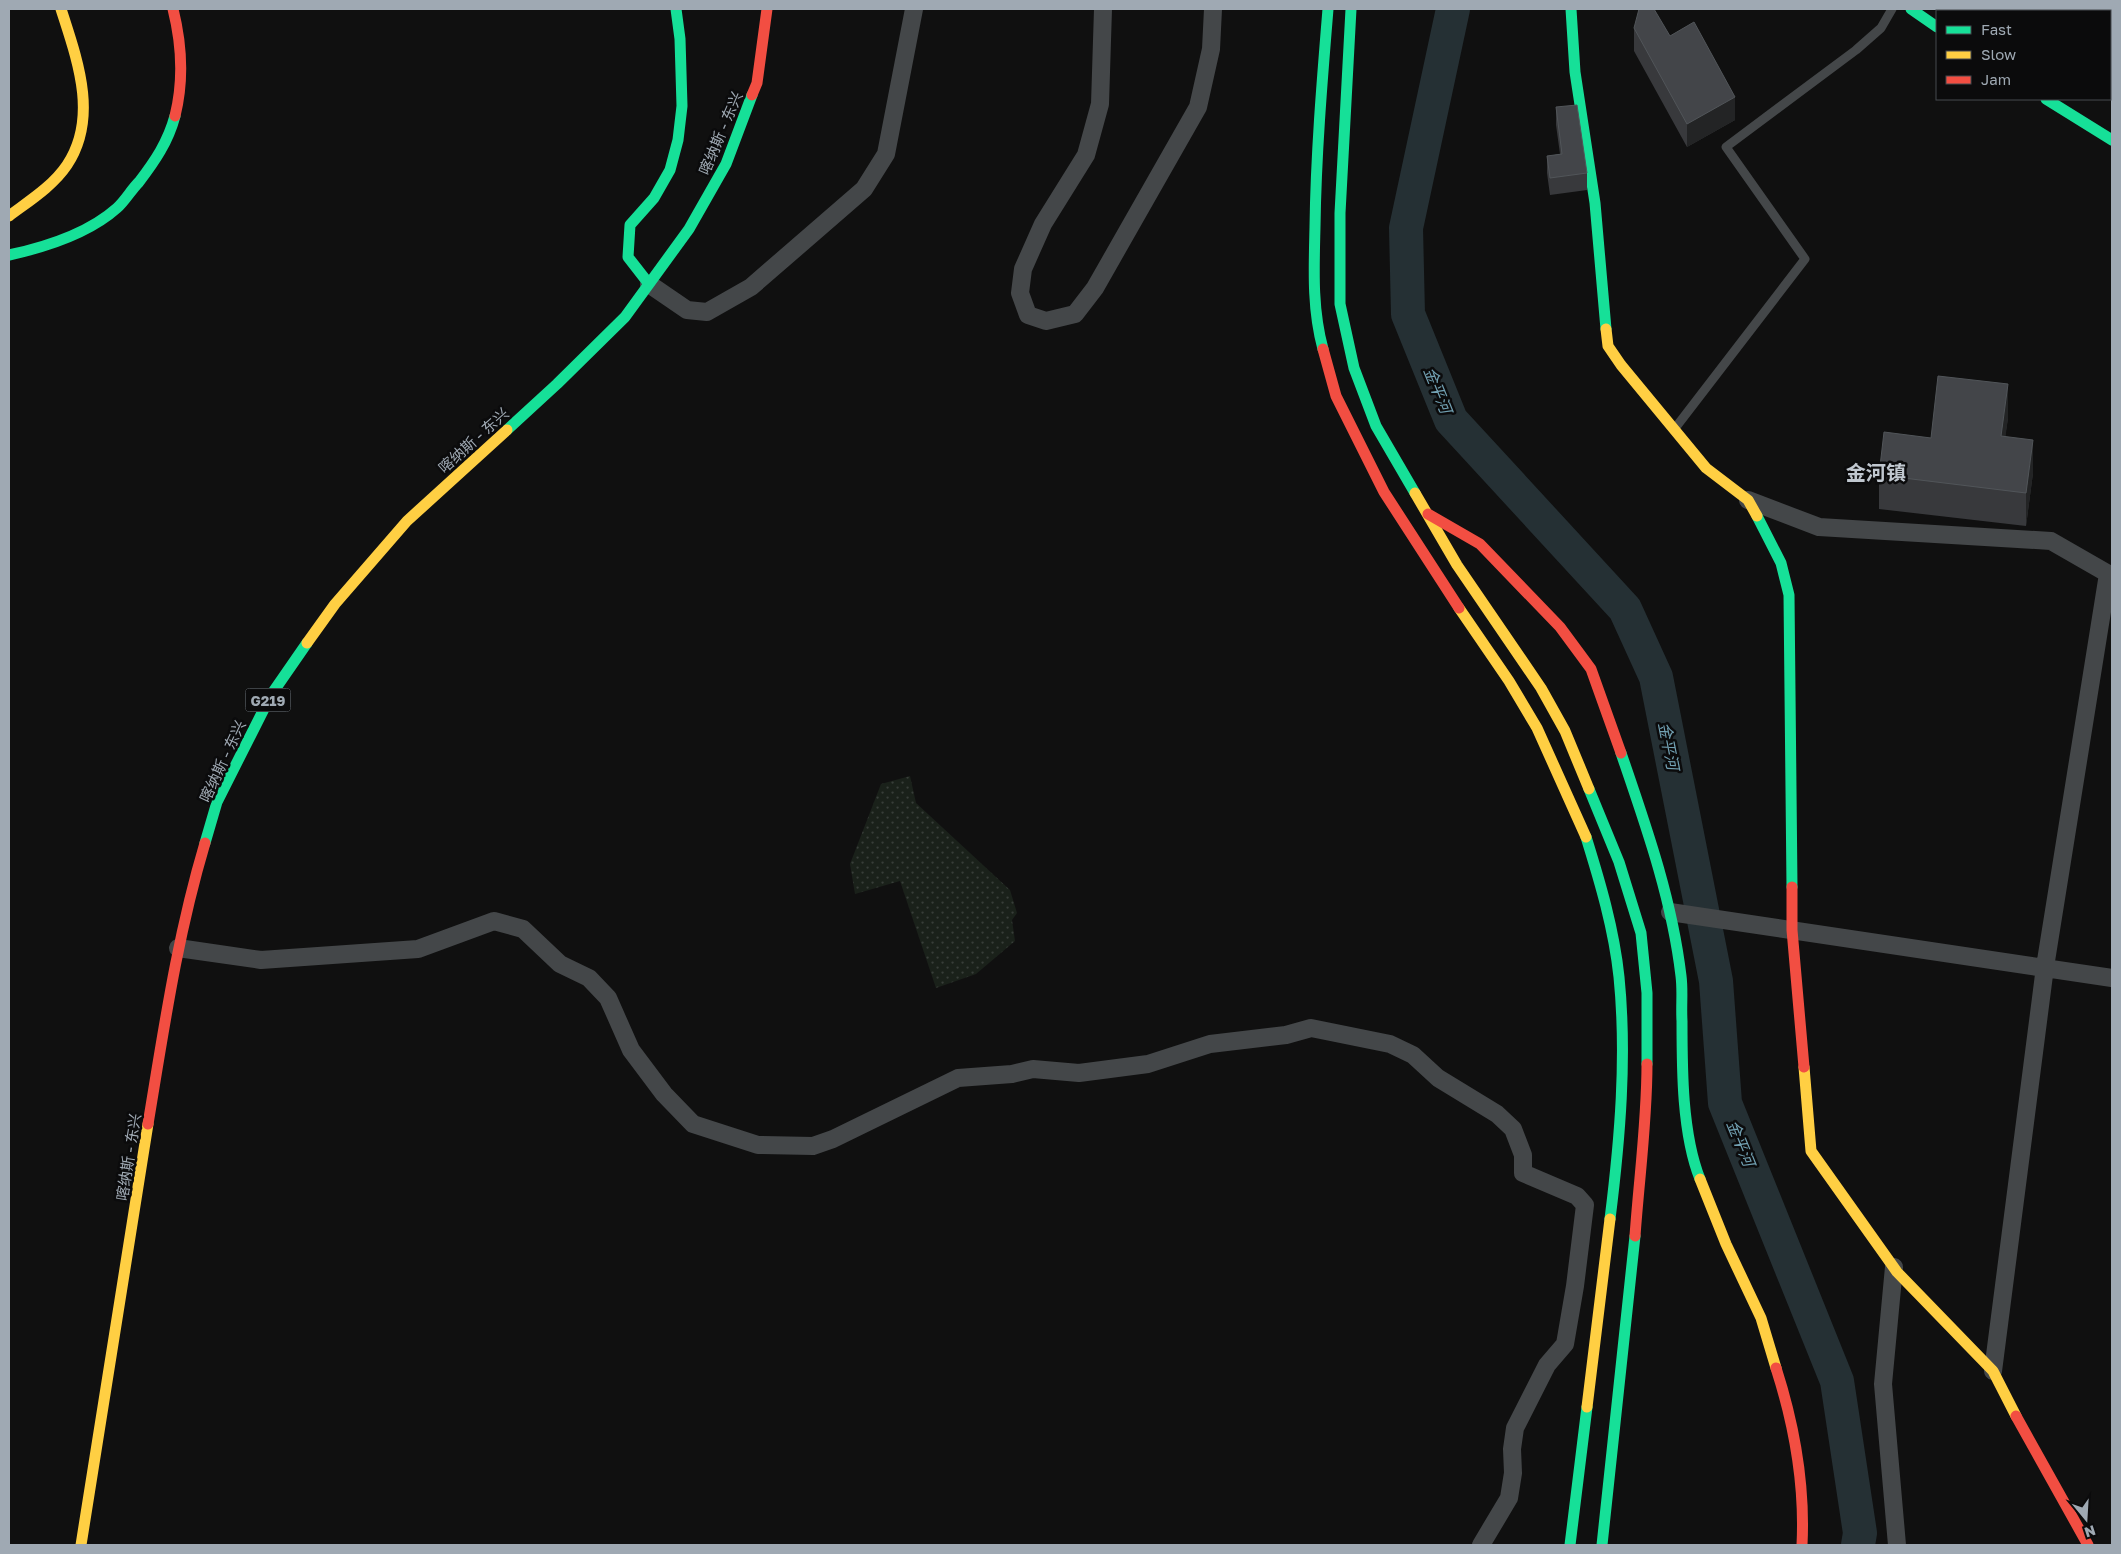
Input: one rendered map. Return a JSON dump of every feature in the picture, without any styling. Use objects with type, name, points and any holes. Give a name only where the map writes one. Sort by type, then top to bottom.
[{"type":"main road","points":[[9,216],[45,188],[67,165],[82,136],[85,104],[71,40],[60,9]]},
{"type":"main road","points":[[9,255],[23,253],[83,230],[116,210],[157,159],[172,128],[180,92],[181,61],[178,28],[173,9]]},
{"type":"main road","points":[[649,284],[628,257],[630,226],[654,198],[670,170],[678,140],[682,106],[680,39],[676,9]]},
{"type":"main road","name":"喀纳斯 - 东兴","points":[[81,1545],[178,948],[188,900],[217,802],[270,695],[336,604],[407,521],[557,384],[625,317],[689,228],[726,164],[757,83],[767,9]]},
{"type":"main road","points":[[1328,9],[1316,156],[1314,271],[1317,327],[1336,396],[1384,492],[1537,728],[1583,827],[1603,893],[1619,976],[1622,1054],[1618,1154],[1570,1545]]},
{"type":"main road","points":[[1351,9],[1340,213],[1340,304],[1354,368],[1376,426],[1426,513],[1457,564],[1542,688],[1565,731],[1619,862],[1641,933],[1647,993],[1647,1109],[1640,1165],[1634,1260],[1602,1545]]},
{"type":"main road","points":[[1571,9],[1575,72],[1595,203],[1608,346],[1621,365],[1706,468],[1748,500],[1781,563],[1789,595],[1792,930],[1811,1151],[1894,1267],[1993,1371],[2031,1446],[2088,1545]]},
{"type":"main road","points":[[1910,9],[1936,27]]},
{"type":"main road","points":[[2050,100],[2066,104],[2112,140]]},
{"type":"main road","points":[[1384,492],[1426,513],[1480,544],[1560,627],[1591,669],[1614,731],[1654,852],[1670,912],[1681,977],[1686,1112],[1695,1166],[1726,1244],[1761,1318],[1787,1403],[1798,1468],[1802,1545]]},
{"type":"street","points":[[649,284],[686,310],[707,312],[752,288],[864,189],[886,154],[914,9]]},
{"type":"street","points":[[1103,9],[1100,104],[1086,155],[1043,224],[1023,268],[1020,293],[1028,315],[1046,320],[1075,314],[1095,288],[1198,107],[1211,50],[1213,9]]},
{"type":"street","points":[[1748,500],[1819,527],[2051,541],[2110,575],[2045,968],[1993,1371]]},
{"type":"street","points":[[1670,912],[2112,978]]},
{"type":"street","points":[[178,948],[261,960],[418,949],[494,921],[523,929],[560,964],[589,978],[608,998],[631,1050],[664,1094],[693,1124],[758,1145],[813,1146],[833,1139],[958,1078],[1012,1074],[1033,1069],[1079,1073],[1148,1064],[1210,1044],[1286,1036],[1310,1028],[1390,1044],[1413,1055],[1438,1078],[1497,1114],[1513,1128],[1524,1155],[1523,1173],[1577,1196],[1585,1205],[1612,1207]]},
{"type":"street","points":[[1481,1545],[1509,1498],[1514,1473],[1512,1450],[1515,1428],[1528,1399],[1547,1365],[1565,1344],[1585,1205]]},
{"type":"street","points":[[1894,1267],[1882,1384],[1897,1545]]},
{"type":"lane","points":[[1674,429],[1805,259],[1726,146],[1856,50],[1881,28],[1892,9]]},
{"type":"shaded area","points":[[910,776],[916,803],[1010,890],[1017,913],[1012,920],[1015,941],[976,974],[936,988],[900,881],[855,894],[850,864],[881,784]]},
{"type":"building","points":[[1639,9],[1654,9],[1670,36],[1694,22],[1735,97],[1687,124],[1634,28]]},
{"type":"building","points":[[1577,105],[1587,173],[1550,178],[1547,156],[1562,154],[1556,107]]},
{"type":"building","points":[[1938,376],[2008,384],[2001,436],[2033,440],[2026,493],[1879,475],[1884,432],[1931,438]]},
{"type":"waterway","name":"金平河","points":[[1453,9],[1406,228],[1408,314],[1451,420],[1625,609],[1656,677],[1716,981],[1725,1103],[1837,1381],[1860,1533],[1858,1545]]},
{"type":"traffic: fast","points":[[649,284],[628,257],[630,225],[654,198],[670,170],[678,140],[682,106],[680,39],[676,9]]},
{"type":"traffic: fast","points":[[1323,349],[1315,304],[1314,258],[1318,145],[1328,9]]},
{"type":"traffic: fast","points":[[1351,9],[1340,213],[1340,304],[1354,368],[1376,426],[1415,493]]},
{"type":"traffic: fast","points":[[1571,9],[1575,72],[1595,203],[1606,329]]},
{"type":"traffic: fast","points":[[1911,9],[1936,26]]},
{"type":"traffic: fast","points":[[507,430],[625,317],[689,229],[726,164],[752,95]]},
{"type":"traffic: fast","points":[[2048,100],[2112,140]]},
{"type":"traffic: fast","points":[[9,255],[37,248],[80,232],[106,217],[117,208],[156,159],[169,134],[175,116]]},
{"type":"traffic: fast","points":[[1757,516],[1781,563],[1789,595],[1792,887]]},
{"type":"traffic: fast","points":[[205,843],[217,802],[271,695],[307,643]]},
{"type":"traffic: fast","points":[[1621,753],[1657,863],[1677,947],[1682,987],[1682,1060],[1686,1122],[1694,1161],[1700,1179]]},
{"type":"traffic: fast","points":[[1589,789],[1619,862],[1641,933],[1647,993],[1647,1064]]},
{"type":"traffic: fast","points":[[1586,837],[1610,923],[1617,959],[1621,1007],[1621,1098],[1617,1159],[1610,1219]]},
{"type":"traffic: fast","points":[[1602,1545],[1635,1236]]},
{"type":"traffic: fast","points":[[1570,1545],[1587,1407]]},
{"type":"traffic: slow","points":[[9,216],[55,180],[67,165],[77,147],[82,127],[82,88],[73,48],[61,9]]},
{"type":"traffic: slow","points":[[1606,329],[1608,346],[1621,365],[1706,468],[1748,500],[1757,516]]},
{"type":"traffic: slow","points":[[307,643],[335,604],[407,521],[507,430]]},
{"type":"traffic: slow","points":[[1415,493],[1457,565],[1541,688],[1565,731],[1589,789]]},
{"type":"traffic: slow","points":[[1459,608],[1509,681],[1537,728],[1586,837]]},
{"type":"traffic: slow","points":[[1804,1067],[1811,1151],[1897,1272],[1993,1371],[2016,1416]]},
{"type":"traffic: slow","points":[[81,1545],[148,1124]]},
{"type":"traffic: slow","points":[[1700,1179],[1726,1244],[1761,1318],[1776,1368]]},
{"type":"traffic: slow","points":[[1587,1407],[1610,1219]]},
{"type":"traffic: jam","points":[[173,9],[181,62],[180,89],[175,116]]},
{"type":"traffic: jam","points":[[752,95],[757,83],[767,9]]},
{"type":"traffic: jam","points":[[1323,349],[1336,396],[1384,492],[1459,608]]},
{"type":"traffic: jam","points":[[1428,514],[1480,544],[1560,627],[1591,669],[1621,753]]},
{"type":"traffic: jam","points":[[148,1124],[179,948],[205,843]]},
{"type":"traffic: jam","points":[[1792,887],[1792,930],[1804,1067]]},
{"type":"traffic: jam","points":[[1635,1236],[1644,1129],[1647,1064]]},
{"type":"traffic: jam","points":[[1776,1368],[1788,1411],[1797,1455],[1802,1500],[1802,1545]]},
{"type":"traffic: jam","points":[[2016,1416],[2088,1545]]},
{"type":"district","name":"金河镇","points":[[1876,472]]}]
